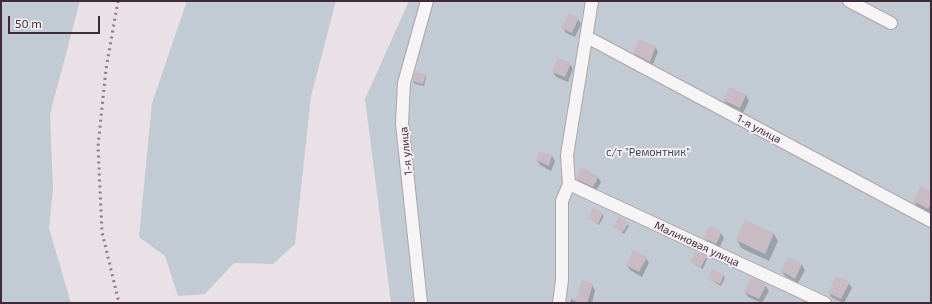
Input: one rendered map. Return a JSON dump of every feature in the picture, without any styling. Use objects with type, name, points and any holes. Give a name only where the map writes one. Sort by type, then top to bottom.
[{"type":"street","name":"1-я улица","points":[[421,303],[402,123],[404,83],[426,1]]},
{"type":"street","points":[[559,303],[562,280],[562,201],[569,184],[567,155],[592,1]]},
{"type":"street","points":[[849,1],[891,23]]},
{"type":"street","name":"1-я улица","points":[[587,37],[931,221]]},
{"type":"street","name":"Малиновая улица","points":[[569,184],[825,303]]},
{"type":"green space","points":[[1,1],[80,1],[50,114],[53,189],[49,228],[71,303],[1,303]]},
{"type":"green space","points":[[187,1],[336,1],[311,96],[295,244],[273,264],[234,263],[205,294],[178,296],[165,256],[139,237],[152,103]]},
{"type":"green space","name":"с/т \"Ремонтник\"","points":[[409,1],[931,1],[931,303],[391,303],[365,99]]},
{"type":"building","points":[[569,13],[579,18],[572,33],[561,28]]},
{"type":"building","points":[[639,39],[656,46],[650,62],[633,53]]},
{"type":"building","points":[[558,58],[571,63],[565,77],[552,72]]},
{"type":"building","points":[[415,72],[426,74],[423,84],[412,81]]},
{"type":"building","points":[[729,87],[746,95],[740,108],[723,100]]},
{"type":"building","points":[[539,151],[552,155],[549,166],[536,160]]},
{"type":"building","points":[[581,167],[599,176],[593,187],[576,179]]},
{"type":"building","points":[[921,186],[931,192],[931,203],[928,209],[913,201]]},
{"type":"building","points":[[593,208],[603,213],[598,224],[588,218]]},
{"type":"building","points":[[619,217],[629,223],[622,233],[613,227]]},
{"type":"building","points":[[745,220],[774,233],[765,254],[736,240]]},
{"type":"building","points":[[709,226],[722,232],[716,244],[704,238]]},
{"type":"building","points":[[633,250],[647,257],[639,272],[626,265]]},
{"type":"building","points":[[695,252],[707,256],[701,267],[690,262]]},
{"type":"building","points":[[788,257],[802,264],[795,279],[781,271]]},
{"type":"building","points":[[712,269],[724,275],[720,284],[708,279]]},
{"type":"building","points":[[836,276],[850,282],[841,299],[828,293]]},
{"type":"building","points":[[751,277],[766,285],[759,299],[744,292]]},
{"type":"building","points":[[582,280],[593,284],[587,303],[575,303]]},
{"type":"railway","points":[[118,1],[106,69],[98,146],[102,232],[119,303]]}]
